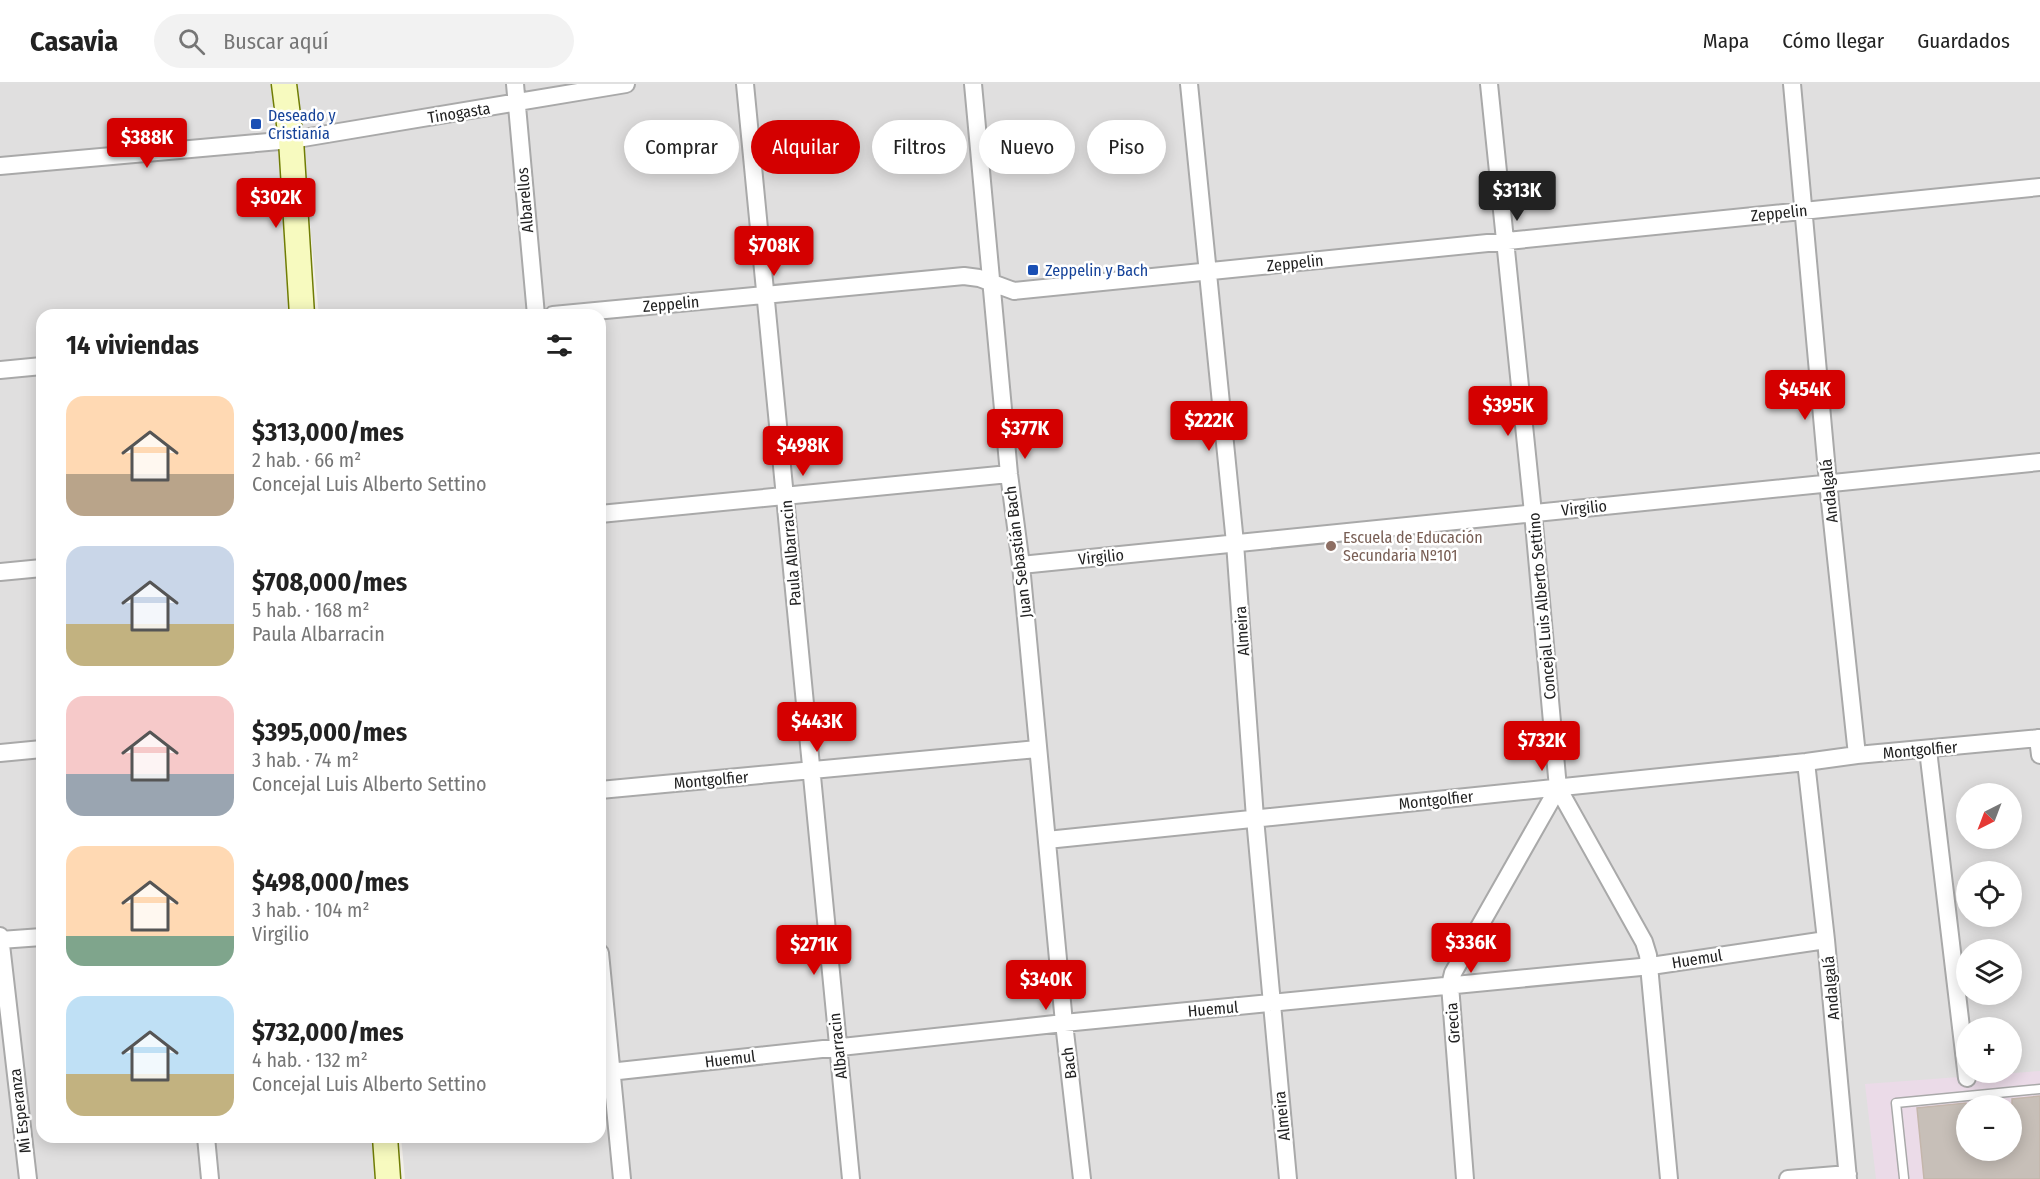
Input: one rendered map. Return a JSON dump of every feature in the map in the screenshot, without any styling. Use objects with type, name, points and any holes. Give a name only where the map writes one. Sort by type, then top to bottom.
[{"type":"main road","points":[[284,84],[291,140],[302,309]]},
{"type":"main road","points":[[385,1143],[388,1179]]},
{"type":"street","name":"Albarellos","points":[[515,84],[535,309]]},
{"type":"street","name":"Tinogasta","points":[[0,166],[291,140],[626,84]]},
{"type":"street","name":"Paula Albarracin","points":[[745,84],[812,770]]},
{"type":"street","name":"Juan Sebastián Bach","points":[[973,84],[990,282],[1009,474],[1021,565],[1047,840]]},
{"type":"street","name":"Almeira","points":[[1189,84],[1236,543],[1255,818],[1288,1179]]},
{"type":"street","name":"Concejal Luis Alberto Settino","points":[[1489,84],[1533,513],[1558,788],[1644,942],[1651,966],[1669,1179]]},
{"type":"street","name":"Andalgalá","points":[[1792,84],[1828,483],[1857,755]]},
{"type":"street","name":"Zeppelin","points":[[606,310],[964,276],[1014,291],[2040,188]]},
{"type":"street","points":[[0,370],[36,367]]},
{"type":"street","name":"Virgilio","points":[[1021,565],[2040,462]]},
{"type":"street","points":[[606,513],[1009,474]]},
{"type":"street","points":[[0,572],[36,569]]},
{"type":"street","name":"Montgolfier","points":[[1047,840],[1857,755],[2039,744]]},
{"type":"street","name":"Montgolfier","points":[[606,789],[1037,749]]},
{"type":"street","points":[[0,753],[36,750]]},
{"type":"street","points":[[1928,750],[1960,1017]]},
{"type":"street","name":"Andalgalá","points":[[1806,762],[1826,940],[1848,1176]]},
{"type":"street","name":"Albarracin","points":[[812,770],[851,1179]]},
{"type":"street","name":"Grecia","points":[[1465,1179],[1450,985],[1456,964],[1558,788]]},
{"type":"street","name":"Bach","points":[[1047,840],[1064,1023],[1082,1179]]},
{"type":"street","points":[[0,938],[36,937]]},
{"type":"street","name":"Mi Esperanza","points":[[0,938],[28,1179]]},
{"type":"street","name":"Huemul","points":[[606,1073],[838,1046],[1651,966],[1826,940]]},
{"type":"street","points":[[606,1073],[622,1179]]},
{"type":"street","points":[[207,1143],[210,1179]]},
{"type":"street","points":[[1788,1179],[1848,1176]]},
{"type":"lane","points":[[1904,1178],[1896,1103],[2040,1089]]},
{"type":"shaded area","points":[[0,84],[271,84],[294,309],[36,309],[36,1143],[380,1143],[383,1179],[0,1179]]},
{"type":"shaded area","points":[[296,84],[2040,84],[2040,1179],[405,1179],[402,1143],[606,1143],[606,309],[318,309]]},
{"type":"shaded area","points":[[2040,1071],[2040,1179],[1876,1179],[1865,1084],[1956,1077],[1956,1083],[2022,1083],[2022,1072]]},
{"type":"building","points":[[2040,1096],[2040,1179],[1924,1179],[1917,1108],[1956,1104],[1956,1161],[2022,1161],[2022,1098]]},
{"type":"place","name":"Deseado y Cristianía","points":[[256,124]]},
{"type":"place","name":"Zeppelin y Bach","points":[[1033,270]]},
{"type":"place","name":"Escuela de Educación Secundaria Nº101","points":[[1331,546]]}]
